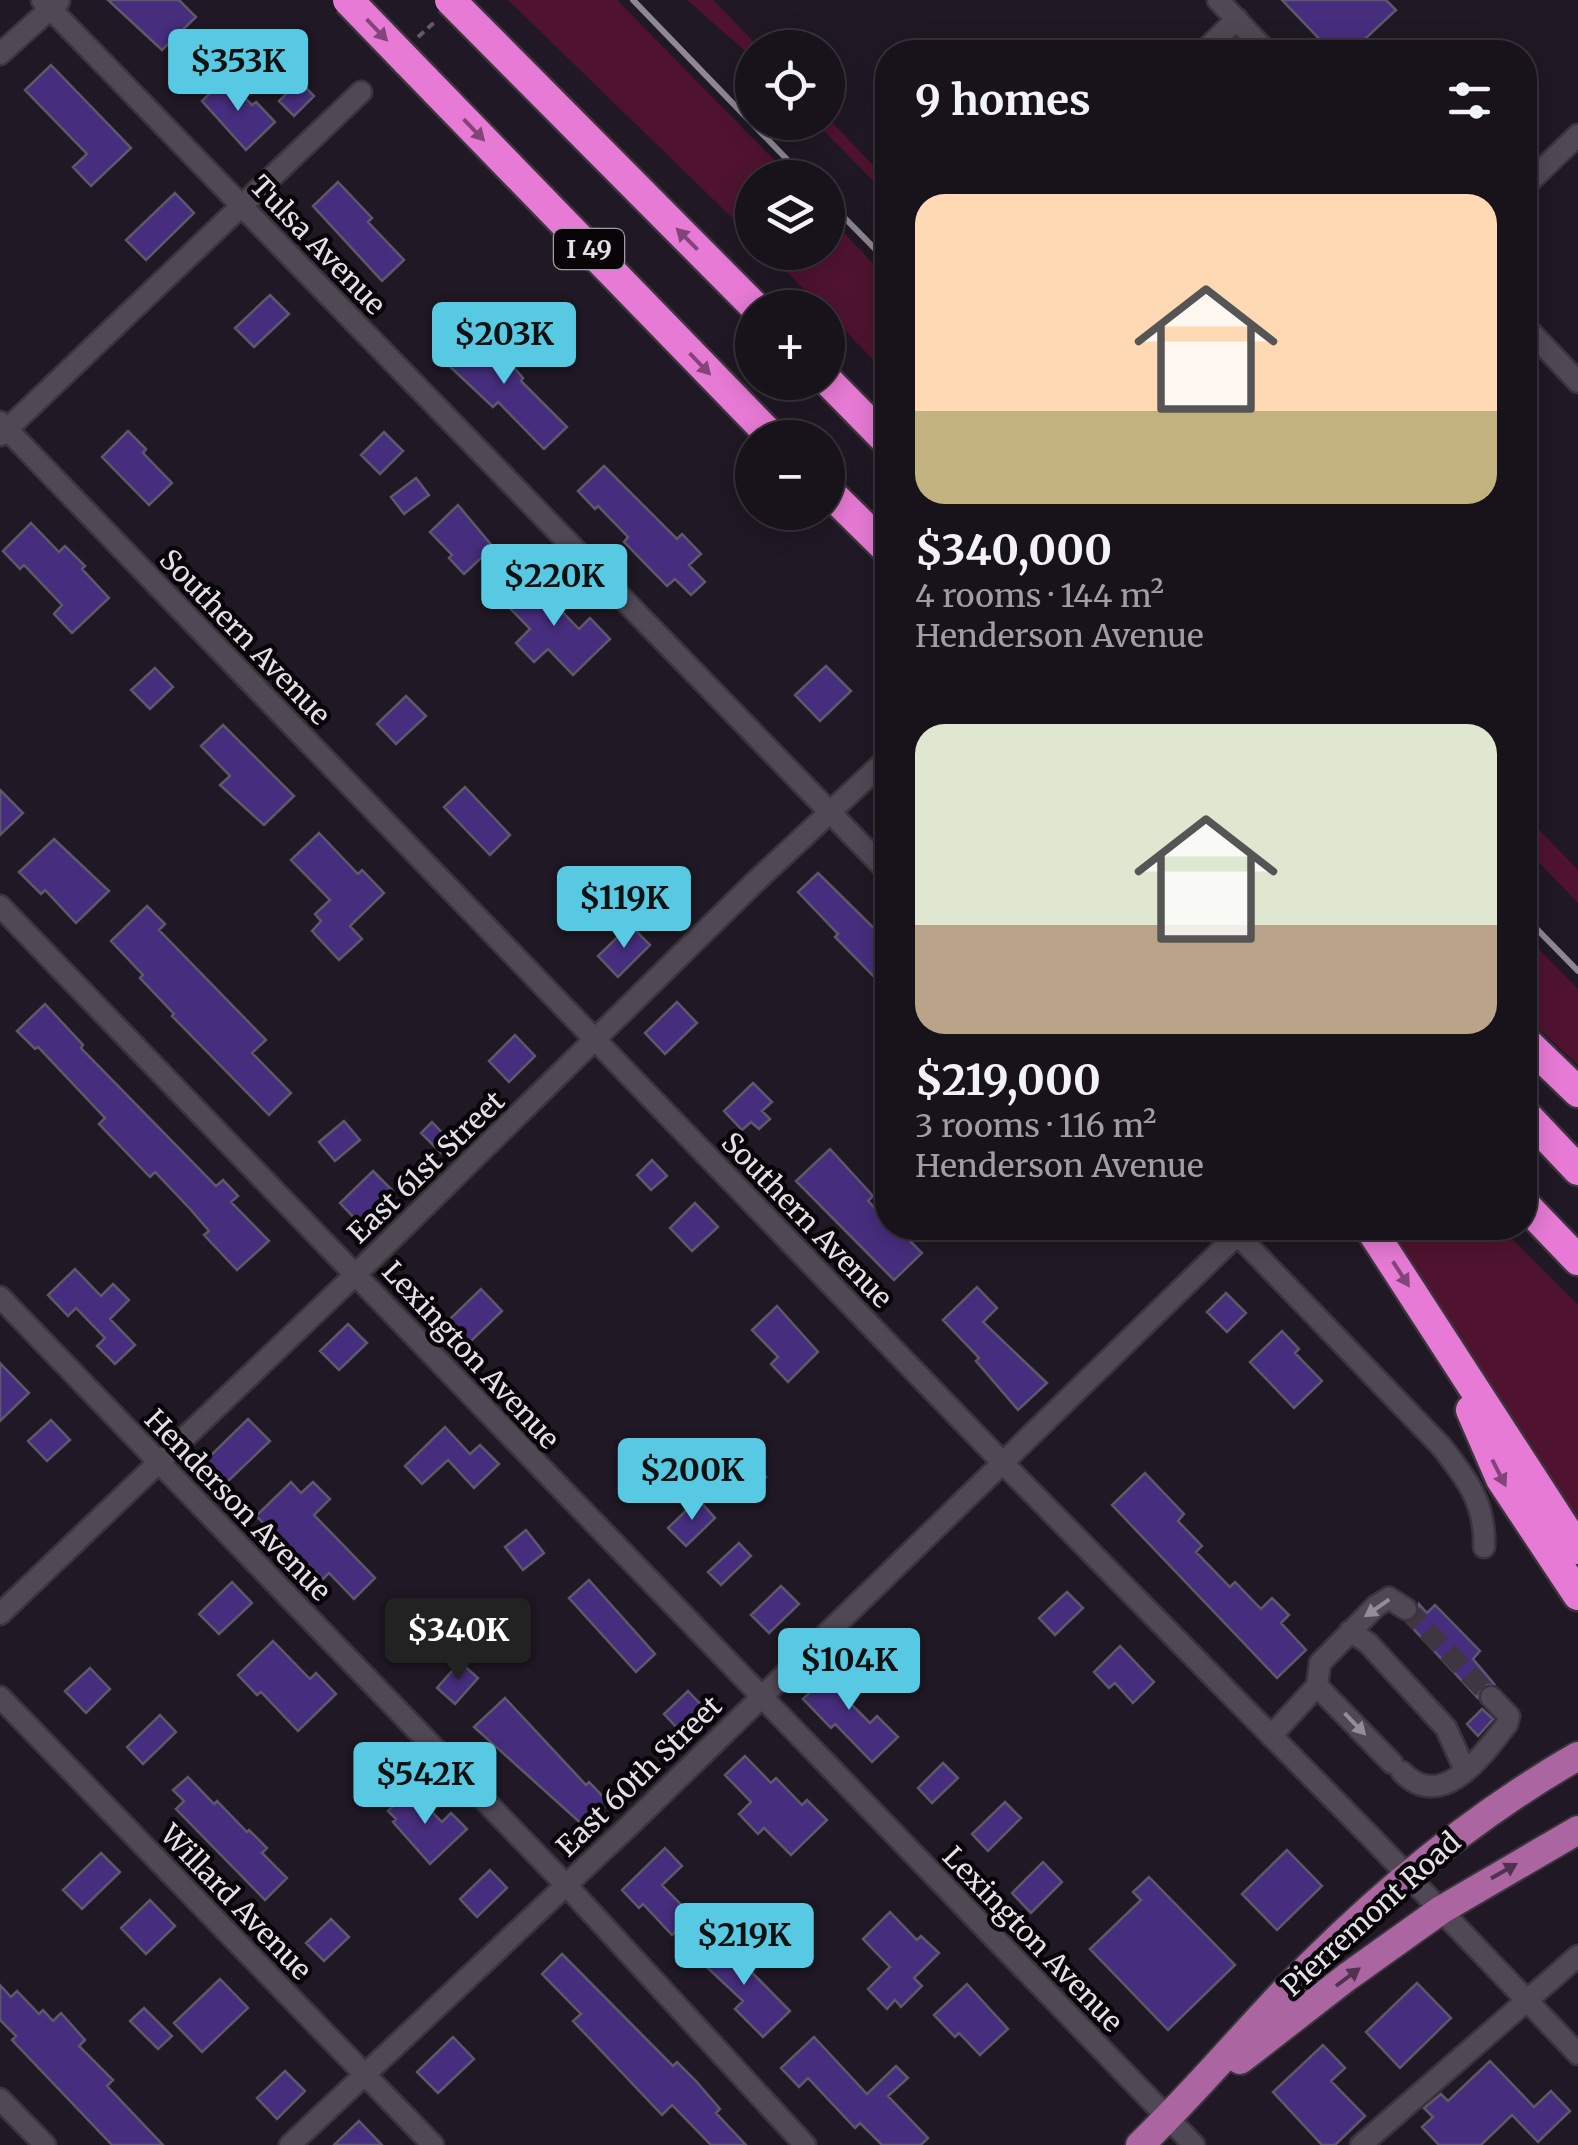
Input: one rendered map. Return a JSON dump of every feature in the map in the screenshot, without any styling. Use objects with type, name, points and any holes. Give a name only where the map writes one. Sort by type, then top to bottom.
[{"type":"highway","name":"I 49","points":[[348,0],[756,420]]},
{"type":"highway","name":"I 49","points":[[450,0],[738,290]]},
{"type":"highway","points":[[845,398],[875,429]]},
{"type":"highway","points":[[845,507],[875,537]]},
{"type":"highway","points":[[1537,1053],[1578,1092]]},
{"type":"highway","points":[[1537,1127],[1578,1170]]},
{"type":"highway","points":[[1537,1218],[1578,1260]]},
{"type":"highway","points":[[1378,1240],[1578,1549]]},
{"type":"highway","points":[[1431,1320],[1501,1479],[1578,1596]]},
{"type":"main road","name":"Pierremont Road","points":[[1140,2145],[1284,1992],[1407,1876],[1468,1826],[1578,1756]]},
{"type":"main road","name":"Pierremont Road","points":[[1177,2109],[1347,1977],[1442,1910],[1578,1830]]},
{"type":"street","points":[[1218,0],[1256,40]]},
{"type":"street","points":[[0,54],[51,3]]},
{"type":"street","name":"Tulsa Avenue","points":[[51,3],[242,206],[875,859]]},
{"type":"street","points":[[1215,40],[1236,20]]},
{"type":"street","points":[[2,429],[361,92]]},
{"type":"street","points":[[1537,174],[1578,135]]},
{"type":"street","points":[[1537,339],[1578,382]]},
{"type":"street","name":"Southern Avenue","points":[[2,429],[1578,2054]]},
{"type":"street","name":"East 61st Street","points":[[0,1614],[875,770]]},
{"type":"street","name":"Lexington Avenue","points":[[0,906],[760,1696],[1177,2109],[1194,2145]]},
{"type":"street","name":"East 60th Street","points":[[290,2145],[566,1886],[1226,1240]]},
{"type":"street","points":[[1244,1240],[1451,1458],[1479,1501],[1485,1528],[1484,1547]]},
{"type":"street","name":"Henderson Avenue","points":[[0,1297],[566,1886],[805,2145]]},
{"type":"street","points":[[1271,1736],[1317,1686],[1320,1663],[1376,1606],[1389,1598],[1406,1608]]},
{"type":"street","points":[[1350,1631],[1368,1643],[1446,1728],[1465,1770]]},
{"type":"street","points":[[1317,1686],[1415,1786],[1428,1789],[1448,1784],[1508,1724],[1509,1716],[1492,1697]]},
{"type":"street","name":"Willard Avenue","points":[[0,1697],[432,2145]]},
{"type":"street","points":[[1361,2145],[1578,1956]]},
{"type":"street","points":[[0,2099],[45,2145]]},
{"type":"shaded area","points":[[508,0],[617,0],[735,120],[735,140],[755,140],[774,160],[735,160],[735,220]]},
{"type":"shaded area","points":[[687,0],[713,0],[742,30],[735,30],[735,42]]},
{"type":"shaded area","points":[[845,136],[875,167],[875,183],[833,140],[845,140]]},
{"type":"shaded area","points":[[845,234],[875,265],[875,362],[845,331],[845,290],[805,290],[785,270],[845,270]]},
{"type":"shaded area","points":[[1537,827],[1578,870],[1578,903],[1537,860]]},
{"type":"shaded area","points":[[1537,947],[1578,989],[1578,1065],[1537,1027]]},
{"type":"shaded area","points":[[1390,1240],[1513,1240],[1578,1305],[1578,1530]]},
{"type":"building","points":[[108,0],[179,0],[196,17],[162,50]]},
{"type":"building","points":[[1282,0],[1386,0],[1396,10],[1364,40],[1320,40]]},
{"type":"building","points":[[51,65],[131,148],[91,186],[73,167],[87,154],[25,90]]},
{"type":"building","points":[[225,78],[275,122],[246,150],[202,101]]},
{"type":"building","points":[[299,81],[314,96],[294,116],[279,101]]},
{"type":"building","points":[[338,182],[404,260],[382,281],[313,206]]},
{"type":"building","points":[[175,193],[194,213],[146,260],[126,240]]},
{"type":"building","points":[[270,295],[289,314],[254,347],[235,328]]},
{"type":"building","points":[[480,328],[523,378],[521,381],[567,427],[544,449],[498,402],[493,407],[445,362]]},
{"type":"building","points":[[128,431],[172,483],[149,505],[102,457]]},
{"type":"building","points":[[384,432],[403,451],[380,474],[361,455]]},
{"type":"building","points":[[604,466],[677,539],[682,534],[701,554],[689,565],[705,582],[691,595],[675,579],[667,586],[624,542],[628,537],[578,491]]},
{"type":"building","points":[[416,478],[429,495],[404,514],[391,497]]},
{"type":"building","points":[[458,505],[493,547],[464,574],[430,532]]},
{"type":"building","points":[[31,523],[59,552],[65,546],[109,598],[72,633],[54,614],[62,605],[24,565],[20,569],[3,551]]},
{"type":"building","points":[[534,575],[551,593],[548,597],[579,629],[590,618],[610,639],[573,675],[548,649],[534,662],[516,643],[530,629],[505,603]]},
{"type":"building","points":[[826,666],[851,691],[820,721],[795,695]]},
{"type":"building","points":[[155,668],[173,687],[150,709],[131,690]]},
{"type":"building","points":[[406,696],[426,716],[396,744],[377,724]]},
{"type":"building","points":[[223,725],[294,796],[264,825],[220,785],[230,776],[201,746]]},
{"type":"building","points":[[465,787],[510,835],[490,855],[444,807]]},
{"type":"building","points":[[0,790],[23,813],[0,835]]},
{"type":"building","points":[[319,833],[358,874],[362,870],[384,893],[350,926],[362,939],[339,960],[312,931],[321,921],[315,914],[330,900],[291,860]]},
{"type":"building","points":[[54,839],[109,891],[76,923],[45,890],[41,894],[19,872]]},
{"type":"building","points":[[818,873],[875,929],[875,978],[835,937],[838,934],[798,892]]},
{"type":"building","points":[[147,906],[165,924],[159,930],[266,1040],[252,1053],[291,1093],[269,1115],[172,1016],[140,978],[143,975],[111,941]]},
{"type":"building","points":[[630,925],[650,945],[618,977],[598,956]]},
{"type":"building","points":[[677,1002],[697,1023],[665,1054],[645,1033]]},
{"type":"building","points":[[45,1004],[83,1045],[81,1048],[216,1186],[223,1180],[238,1196],[231,1202],[269,1241],[237,1270],[204,1235],[209,1231],[191,1210],[155,1172],[150,1177],[99,1124],[105,1118],[38,1047],[35,1049],[17,1031]]},
{"type":"building","points":[[515,1035],[535,1056],[509,1082],[489,1061]]},
{"type":"building","points":[[753,1083],[772,1102],[762,1111],[770,1119],[759,1129],[751,1122],[742,1130],[724,1111]]},
{"type":"building","points":[[344,1121],[360,1140],[335,1161],[319,1142]]},
{"type":"building","points":[[432,1122],[452,1143],[442,1154],[421,1133]]},
{"type":"building","points":[[830,1149],[873,1196],[868,1201],[875,1208],[875,1240],[909,1240],[922,1253],[894,1280],[796,1181]]},
{"type":"building","points":[[652,1160],[667,1176],[651,1190],[637,1175]]},
{"type":"building","points":[[373,1171],[393,1191],[360,1224],[340,1203]]},
{"type":"building","points":[[695,1203],[718,1227],[692,1251],[670,1228]]},
{"type":"building","points":[[75,1269],[101,1296],[113,1284],[129,1300],[110,1319],[135,1345],[115,1364],[97,1346],[105,1338],[76,1308],[68,1316],[48,1295]]},
{"type":"building","points":[[977,1287],[997,1308],[983,1322],[1047,1383],[1018,1410],[976,1361],[979,1358],[943,1320]]},
{"type":"building","points":[[481,1289],[502,1311],[470,1342],[449,1320]]},
{"type":"building","points":[[1226,1293],[1246,1313],[1227,1332],[1207,1312]]},
{"type":"building","points":[[777,1306],[818,1352],[788,1382],[771,1364],[778,1357],[752,1330]]},
{"type":"building","points":[[348,1324],[367,1343],[339,1370],[320,1351]]},
{"type":"building","points":[[1282,1331],[1299,1349],[1295,1353],[1322,1381],[1294,1408],[1250,1362]]},
{"type":"building","points":[[0,1363],[29,1393],[0,1421]]},
{"type":"building","points":[[248,1419],[270,1441],[225,1484],[204,1462]]},
{"type":"building","points":[[51,1420],[70,1440],[47,1461],[28,1441]]},
{"type":"building","points":[[445,1427],[470,1454],[480,1445],[499,1464],[474,1488],[448,1460],[422,1484],[405,1466]]},
{"type":"building","points":[[744,1454],[766,1477],[746,1496],[724,1473]]},
{"type":"building","points":[[1145,1473],[1184,1514],[1178,1521],[1202,1546],[1196,1552],[1230,1587],[1235,1582],[1261,1609],[1272,1598],[1289,1615],[1281,1623],[1306,1650],[1277,1678],[1112,1505]]},
{"type":"building","points":[[291,1482],[301,1493],[313,1482],[330,1499],[314,1515],[375,1578],[354,1599],[329,1573],[323,1579],[256,1516]]},
{"type":"building","points":[[698,1499],[715,1518],[686,1546],[668,1528]]},
{"type":"building","points":[[526,1530],[544,1553],[523,1570],[505,1547]]},
{"type":"building","points":[[739,1543],[751,1556],[721,1585],[708,1572]]},
{"type":"building","points":[[589,1580],[655,1654],[636,1672],[569,1598]]},
{"type":"building","points":[[232,1582],[252,1603],[219,1634],[199,1614]]},
{"type":"building","points":[[781,1586],[799,1604],[769,1633],[751,1615]]},
{"type":"building","points":[[1067,1592],[1083,1608],[1055,1635],[1039,1618]]},
{"type":"building","points":[[1419,1604],[1427,1613],[1435,1605],[1480,1651],[1473,1659],[1494,1684],[1482,1686],[1478,1698],[1407,1622],[1418,1616]]},
{"type":"building","points":[[885,1633],[906,1655],[881,1679],[860,1657]]},
{"type":"building","points":[[273,1641],[310,1679],[316,1673],[336,1694],[298,1731],[261,1692],[257,1695],[238,1675]]},
{"type":"building","points":[[1120,1646],[1154,1682],[1133,1703],[1115,1683],[1109,1688],[1094,1672]]},
{"type":"building","points":[[845,1657],[858,1670],[837,1690],[870,1723],[877,1716],[898,1737],[872,1762],[835,1724],[831,1728],[803,1699]]},
{"type":"building","points":[[460,1662],[478,1678],[455,1704],[437,1688]]},
{"type":"building","points":[[90,1668],[110,1689],[86,1713],[65,1691]]},
{"type":"building","points":[[688,1691],[705,1709],[681,1732],[664,1714]]},
{"type":"building","points":[[505,1698],[586,1785],[589,1782],[609,1803],[585,1827],[474,1727]]},
{"type":"building","points":[[1482,1709],[1493,1719],[1478,1736],[1467,1724]]},
{"type":"building","points":[[160,1715],[176,1732],[143,1764],[127,1747]]},
{"type":"building","points":[[745,1756],[771,1783],[776,1778],[802,1805],[807,1800],[827,1820],[791,1855],[764,1828],[758,1834],[739,1814],[751,1802],[725,1775]]},
{"type":"building","points":[[943,1763],[958,1778],[932,1803],[918,1788]]},
{"type":"building","points":[[188,1777],[267,1848],[262,1853],[287,1878],[265,1900],[176,1809],[184,1801],[173,1790]]},
{"type":"building","points":[[410,1789],[442,1822],[451,1813],[467,1829],[430,1864],[388,1811]]},
{"type":"building","points":[[1005,1802],[1021,1818],[988,1851],[972,1834]]},
{"type":"building","points":[[665,1848],[682,1866],[662,1885],[692,1916],[672,1935],[643,1904],[639,1908],[622,1890]]},
{"type":"building","points":[[1287,1850],[1322,1886],[1277,1930],[1242,1894]]},
{"type":"building","points":[[101,1853],[120,1872],[82,1909],[63,1890]]},
{"type":"building","points":[[1043,1862],[1062,1882],[1031,1913],[1012,1893]]},
{"type":"building","points":[[490,1870],[507,1888],[477,1917],[460,1899]]},
{"type":"building","points":[[1149,1877],[1235,1965],[1168,2030],[1090,1949],[1141,1900],[1133,1892]]},
{"type":"building","points":[[150,1900],[175,1926],[146,1954],[121,1928]]},
{"type":"building","points":[[890,1912],[917,1940],[921,1936],[939,1953],[914,1978],[922,1986],[901,2007],[895,2000],[887,2009],[868,1989],[890,1967],[863,1939]]},
{"type":"building","points":[[331,1919],[349,1937],[324,1961],[306,1943]]},
{"type":"building","points":[[716,1936],[790,2011],[763,2037],[735,2009],[743,2001],[697,1958]]},
{"type":"building","points":[[562,1954],[673,2066],[677,2062],[696,2081],[720,2109],[716,2113],[746,2145],[711,2145],[672,2105],[662,2115],[573,2021],[581,2014],[542,1974]]},
{"type":"building","points":[[220,1979],[248,2008],[202,2052],[174,2023]]},
{"type":"building","points":[[1417,1983],[1451,2018],[1400,2068],[1366,2032]]},
{"type":"building","points":[[967,1984],[1008,2029],[980,2055],[934,2015]]},
{"type":"building","points":[[0,1985],[11,1997],[17,1991],[39,2014],[43,2010],[53,2021],[61,2013],[85,2040],[79,2046],[113,2080],[107,2086],[163,2145],[112,2145],[12,2040],[16,2036],[0,2020]]},
{"type":"building","points":[[144,2008],[172,2036],[158,2049],[130,2021]]},
{"type":"building","points":[[453,2037],[474,2059],[438,2093],[417,2072]]},
{"type":"building","points":[[814,2037],[867,2094],[896,2066],[908,2078],[888,2096],[928,2138],[921,2145],[882,2145],[860,2123],[855,2128],[808,2078],[799,2087],[781,2068]]},
{"type":"building","points":[[1323,2045],[1345,2068],[1331,2081],[1365,2116],[1335,2145],[1322,2145],[1273,2092]]},
{"type":"building","points":[[1490,2061],[1534,2107],[1551,2091],[1570,2111],[1538,2142],[1512,2115],[1481,2145],[1439,2145],[1422,2127],[1433,2117],[1424,2108],[1441,2094],[1448,2101]]},
{"type":"building","points":[[285,2071],[305,2091],[277,2119],[257,2098]]},
{"type":"building","points":[[359,2121],[382,2145],[334,2145]]},
{"type":"tunnel","points":[[1406,1609],[1491,1697]]},
{"type":"railway","points":[[633,0],[788,160]]},
{"type":"railway","points":[[845,218],[875,249]]},
{"type":"railway","points":[[1537,929],[1578,971]]}]
